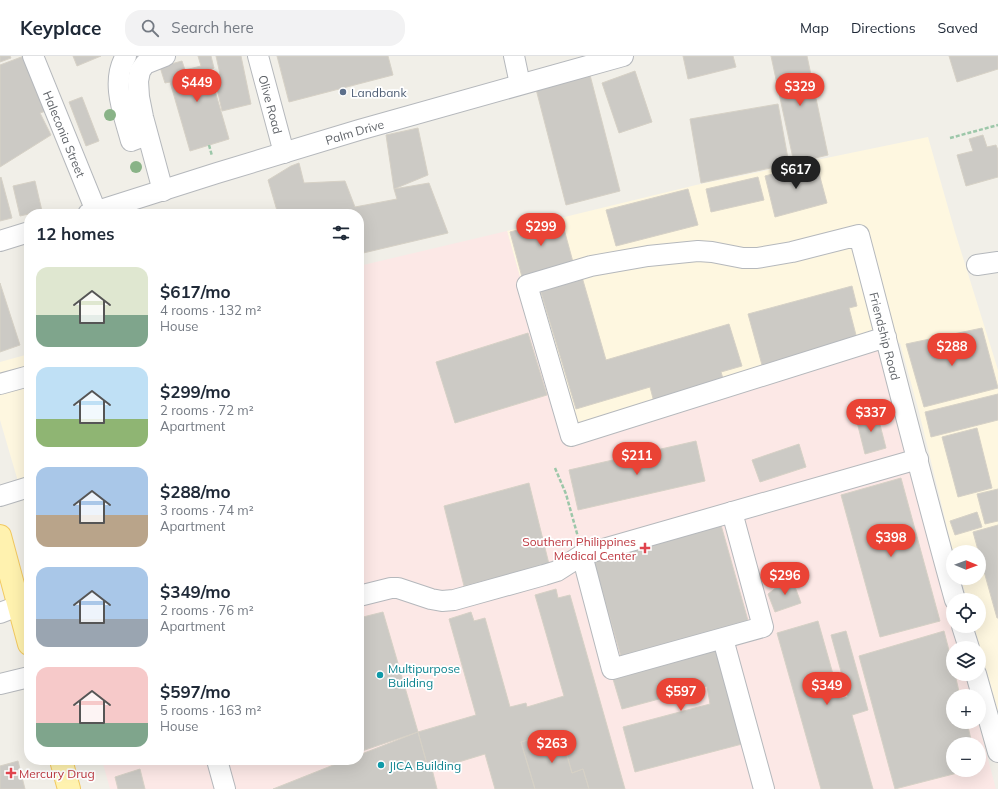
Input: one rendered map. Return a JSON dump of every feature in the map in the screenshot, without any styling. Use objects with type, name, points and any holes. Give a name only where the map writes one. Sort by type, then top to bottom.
[{"type":"main road","points":[[0,536],[9,610],[24,636]]},
{"type":"main road","points":[[62,765],[69,789]]},
{"type":"street","name":"Haleconia Street","points":[[33,56],[90,209]]},
{"type":"street","points":[[126,56],[119,74],[118,88],[163,191]]},
{"type":"street","points":[[139,138],[138,81],[140,71],[145,64],[165,56]]},
{"type":"street","name":"Olive Road","points":[[258,56],[284,153]]},
{"type":"street","points":[[514,56],[520,84]]},
{"type":"street","name":"Palm Drive","points":[[105,209],[284,153],[520,84],[624,56]]},
{"type":"street","points":[[0,240],[24,233]]},
{"type":"street","name":"Friendship Road","points":[[886,337],[572,436],[527,286],[591,266],[648,256],[698,251],[743,258],[757,258],[792,252],[860,235],[953,593]]},
{"type":"street","points":[[977,265],[998,262]]},
{"type":"street","points":[[0,384],[24,377]]},
{"type":"street","points":[[364,595],[391,588],[398,588],[431,599],[442,601],[454,600],[544,575],[557,570],[582,556],[918,459]]},
{"type":"street","points":[[0,496],[24,489]]},
{"type":"street","points":[[582,556],[612,670],[723,639],[763,627],[732,512]]},
{"type":"street","points":[[723,639],[764,789]]},
{"type":"street","points":[[0,684],[24,677]]},
{"type":"street","points":[[978,681],[998,752]]},
{"type":"street","points":[[218,765],[225,789]]},
{"type":"path","points":[[950,138],[998,125]]},
{"type":"path","points":[[555,468],[566,494],[582,556]]},
{"type":"shaded area","points":[[928,137],[955,232],[998,370],[998,711],[986,668],[986,641],[978,641],[976,633],[986,633],[986,593],[965,593],[963,585],[986,585],[986,545],[951,545],[919,412],[900,343],[568,448],[507,231],[696,185]]},
{"type":"shaded area","name":"Southern Philippines Medical Center","points":[[507,231],[568,448],[879,350],[946,603],[946,633],[954,633],[956,641],[946,641],[946,681],[967,681],[969,689],[946,689],[946,729],[980,729],[982,737],[946,737],[946,777],[986,777],[986,752],[996,789],[110,789],[103,765],[364,765],[364,265]]},
{"type":"shaded area","points":[[24,355],[24,502],[0,420],[0,362]]},
{"type":"building","points":[[0,56],[10,56],[11,58],[0,62]]},
{"type":"building","points":[[24,56],[46,111],[40,113],[51,135],[0,167],[0,65]]},
{"type":"building","points":[[73,56],[101,56],[77,66]]},
{"type":"building","points":[[198,56],[211,56],[214,68],[209,70],[229,139],[190,151],[170,82],[165,83],[160,67],[182,61],[185,70],[201,66]]},
{"type":"building","points":[[216,56],[241,56],[251,104],[222,111],[214,75],[220,74]]},
{"type":"building","points":[[277,56],[388,56],[393,75],[289,102]]},
{"type":"building","points":[[683,56],[733,56],[736,67],[688,79]]},
{"type":"building","points":[[771,56],[807,56],[828,155],[794,163]]},
{"type":"building","points":[[949,56],[998,56],[998,69],[957,82]]},
{"type":"building","points":[[635,71],[652,122],[619,133],[602,83]]},
{"type":"building","points":[[590,75],[620,191],[566,205],[536,89]]},
{"type":"building","points":[[82,97],[99,141],[86,146],[69,102]]},
{"type":"building","points":[[778,104],[789,164],[701,183],[690,119]]},
{"type":"building","points":[[418,128],[428,175],[394,189],[386,135]]},
{"type":"building","points":[[983,135],[987,147],[996,145],[998,150],[998,177],[966,186],[957,155],[973,151],[969,139]]},
{"type":"building","points":[[816,162],[827,203],[775,217],[765,176]]},
{"type":"building","points":[[299,163],[304,183],[345,181],[355,207],[397,199],[394,189],[429,183],[448,233],[364,253],[364,209],[277,209],[268,180],[291,166]]},
{"type":"building","points":[[1,177],[12,218],[0,221],[0,178]]},
{"type":"building","points":[[758,177],[764,200],[711,212],[706,189]]},
{"type":"building","points":[[35,181],[42,209],[24,209],[24,215],[20,216],[13,186]]},
{"type":"building","points":[[688,189],[698,225],[616,246],[606,210]]},
{"type":"building","points":[[561,218],[573,262],[522,277],[510,232]]},
{"type":"building","points":[[582,277],[606,360],[729,324],[742,366],[721,372],[725,385],[655,406],[650,387],[576,409],[540,289]]},
{"type":"building","points":[[0,283],[20,345],[0,352]]},
{"type":"building","points":[[852,286],[857,306],[849,308],[857,339],[762,365],[748,314]]},
{"type":"building","points":[[982,328],[998,388],[924,407],[906,344]]},
{"type":"building","points":[[528,333],[547,395],[455,423],[436,362]]},
{"type":"building","points":[[998,394],[998,420],[931,437],[925,412]]},
{"type":"building","points":[[877,413],[886,448],[865,454],[856,418]]},
{"type":"building","points":[[977,428],[992,488],[958,497],[942,437]]},
{"type":"building","points":[[696,441],[705,481],[578,510],[569,470]]},
{"type":"building","points":[[799,444],[806,467],[760,482],[752,460]]},
{"type":"building","points":[[901,478],[940,621],[880,637],[841,495]]},
{"type":"building","points":[[529,483],[549,564],[464,586],[444,506]]},
{"type":"building","points":[[998,489],[998,521],[985,524],[977,494]]},
{"type":"building","points":[[977,512],[982,527],[955,535],[950,521]]},
{"type":"building","points":[[721,525],[749,624],[622,660],[594,562]]},
{"type":"building","points":[[998,525],[998,618],[986,579],[986,545],[977,545],[973,532]]},
{"type":"building","points":[[791,576],[801,603],[775,612],[768,594]]},
{"type":"building","points":[[556,589],[558,598],[570,595],[625,789],[589,789],[583,769],[572,773],[560,731],[521,742],[535,789],[495,789],[485,754],[429,771],[418,732],[476,715],[449,619],[471,612],[474,621],[485,618],[510,707],[526,703],[527,707],[564,696],[535,595]]},
{"type":"building","name":"Multipurpose Building","points":[[383,612],[418,732],[364,750],[364,617]]},
{"type":"building","points":[[818,621],[840,699],[848,697],[831,635],[846,631],[868,710],[852,715],[873,789],[821,789],[777,633]]},
{"type":"building","points":[[944,631],[947,641],[946,681],[957,681],[958,689],[946,689],[946,729],[969,729],[970,737],[946,737],[946,776],[895,789],[859,656]]},
{"type":"building","points":[[719,650],[746,743],[635,772],[623,727],[710,704],[707,686],[622,709],[613,679]]},
{"type":"building","points":[[560,731],[572,773],[583,769],[589,789],[535,789],[521,742]]},
{"type":"building","name":"JICA Building","points":[[418,732],[429,771],[432,769],[437,789],[273,789],[333,765],[364,765],[364,753]]},
{"type":"building","name":"Mercury Drug","points":[[18,761],[25,789],[0,789],[0,766]]},
{"type":"building","points":[[140,769],[145,789],[118,789],[115,777]]},
{"type":"place","name":"Landbank","points":[[343,92]]},
{"type":"place","name":"Southern Philippines Medical Center","points":[[645,548]]},
{"type":"place","name":"Multipurpose Building","points":[[380,675]]},
{"type":"place","name":"JICA Building","points":[[381,765]]},
{"type":"place","name":"Mercury Drug","points":[[11,773]]}]
